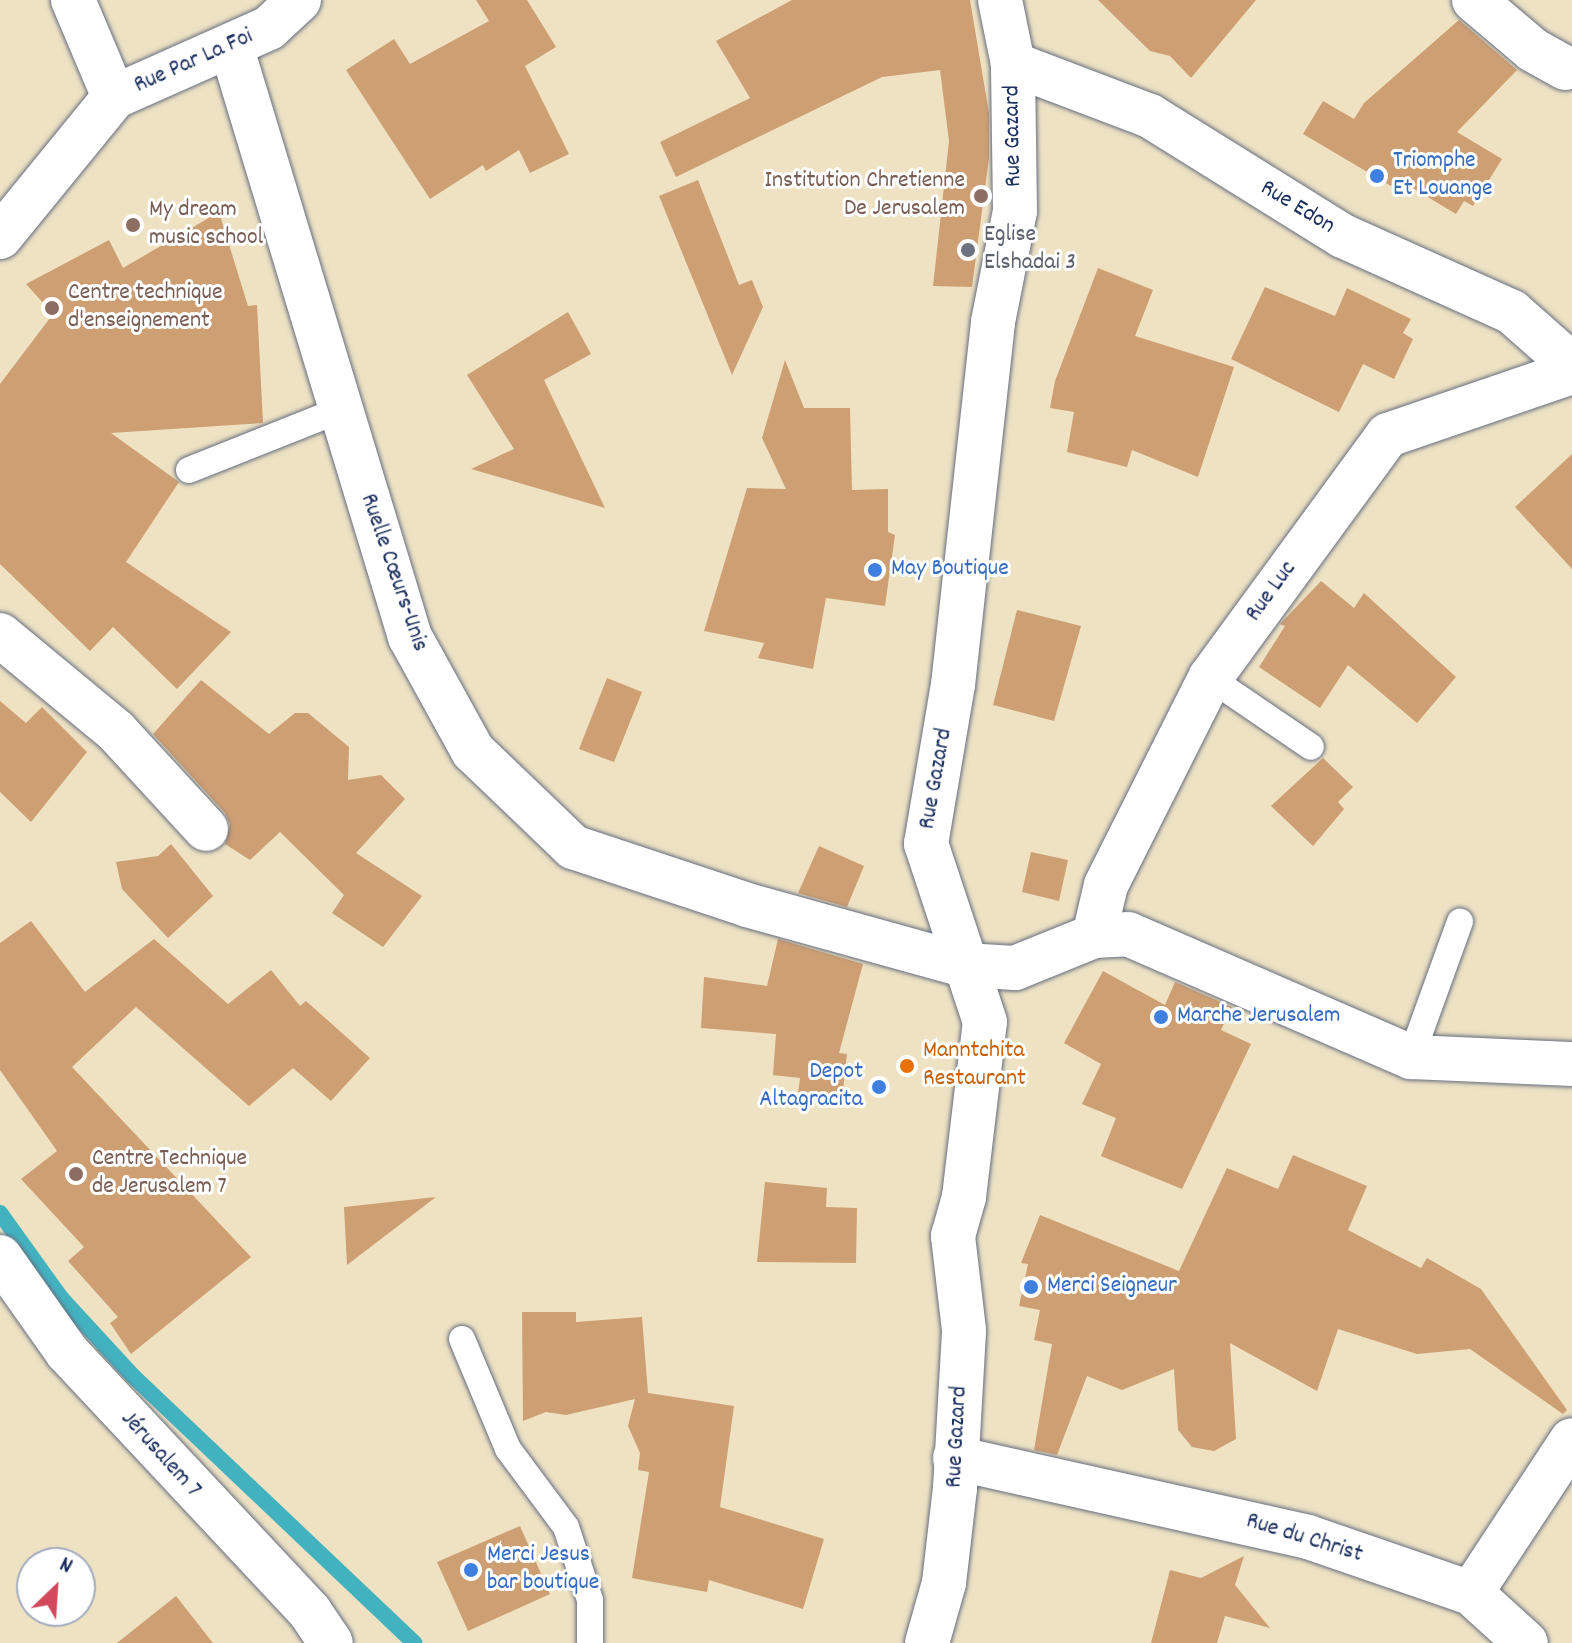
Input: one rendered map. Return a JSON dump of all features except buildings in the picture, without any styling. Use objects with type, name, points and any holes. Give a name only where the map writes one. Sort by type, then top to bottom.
[{"type":"street","points":[[73,0],[114,97]]},
{"type":"street","name":"Rue Par La Foi","points":[[0,237],[114,97],[269,28],[299,0]]},
{"type":"street","name":"Rue Gazard","points":[[927,1643],[944,1583],[964,1330],[953,1236],[964,1197],[985,1022],[926,844],[953,685],[993,322],[1015,211],[1013,64],[1000,0]]},
{"type":"street","points":[[1474,0],[1533,50],[1565,68]]},
{"type":"street","name":"Ruelle Cœurs-Unis","points":[[231,46],[410,637],[473,751],[573,847],[747,905],[964,965],[1015,968],[1094,936]]},
{"type":"street","name":"Rue Edon","points":[[1013,64],[1150,116],[1343,236],[1512,312],[1572,365]]},
{"type":"street","name":"Rue Luc","points":[[1094,936],[1106,885],[1210,678],[1388,435],[1572,372]]},
{"type":"street","points":[[0,635],[116,731],[206,829]]},
{"type":"street","points":[[1094,936],[1128,934],[1411,1057],[1572,1064]]},
{"type":"street","name":"Jérusalem 7","points":[[0,1257],[67,1352],[310,1612],[331,1643]]},
{"type":"street","points":[[1526,1643],[1471,1593],[1572,1440]]},
{"type":"street","name":"Rue du Christ","points":[[955,1458],[1308,1537],[1471,1593]]},
{"type":"lane","points":[[189,470],[340,410]]},
{"type":"lane","points":[[1210,678],[1311,747]]},
{"type":"lane","points":[[1411,1057],[1460,922]]},
{"type":"lane","points":[[462,1339],[508,1449],[566,1527],[590,1600],[590,1643]]},
{"type":"waterway","points":[[0,1213],[61,1298],[133,1376],[414,1643]]},
{"type":"place","name":"Triomphe Et Louange","points":[[1377,176]]},
{"type":"place","name":"Institution Chretienne De Jerusalem","points":[[981,196]]},
{"type":"place","name":"My dream music school","points":[[133,225]]},
{"type":"place","name":"Eglise Elshadai 3","points":[[968,250]]},
{"type":"place","name":"Centre technique d'enseignement","points":[[52,308]]},
{"type":"place","name":"May Boutique","points":[[875,570]]},
{"type":"place","name":"Marche Jerusalem","points":[[1161,1017]]},
{"type":"place","name":"Manntchita Restaurant","points":[[907,1066]]},
{"type":"place","name":"Depot Altagracita","points":[[879,1087]]},
{"type":"place","name":"Centre Technique de Jerusalem 7","points":[[76,1174]]},
{"type":"place","name":"Merci Seigneur","points":[[1031,1287]]},
{"type":"place","name":"Merci Jesus bar boutique","points":[[471,1570]]}]
